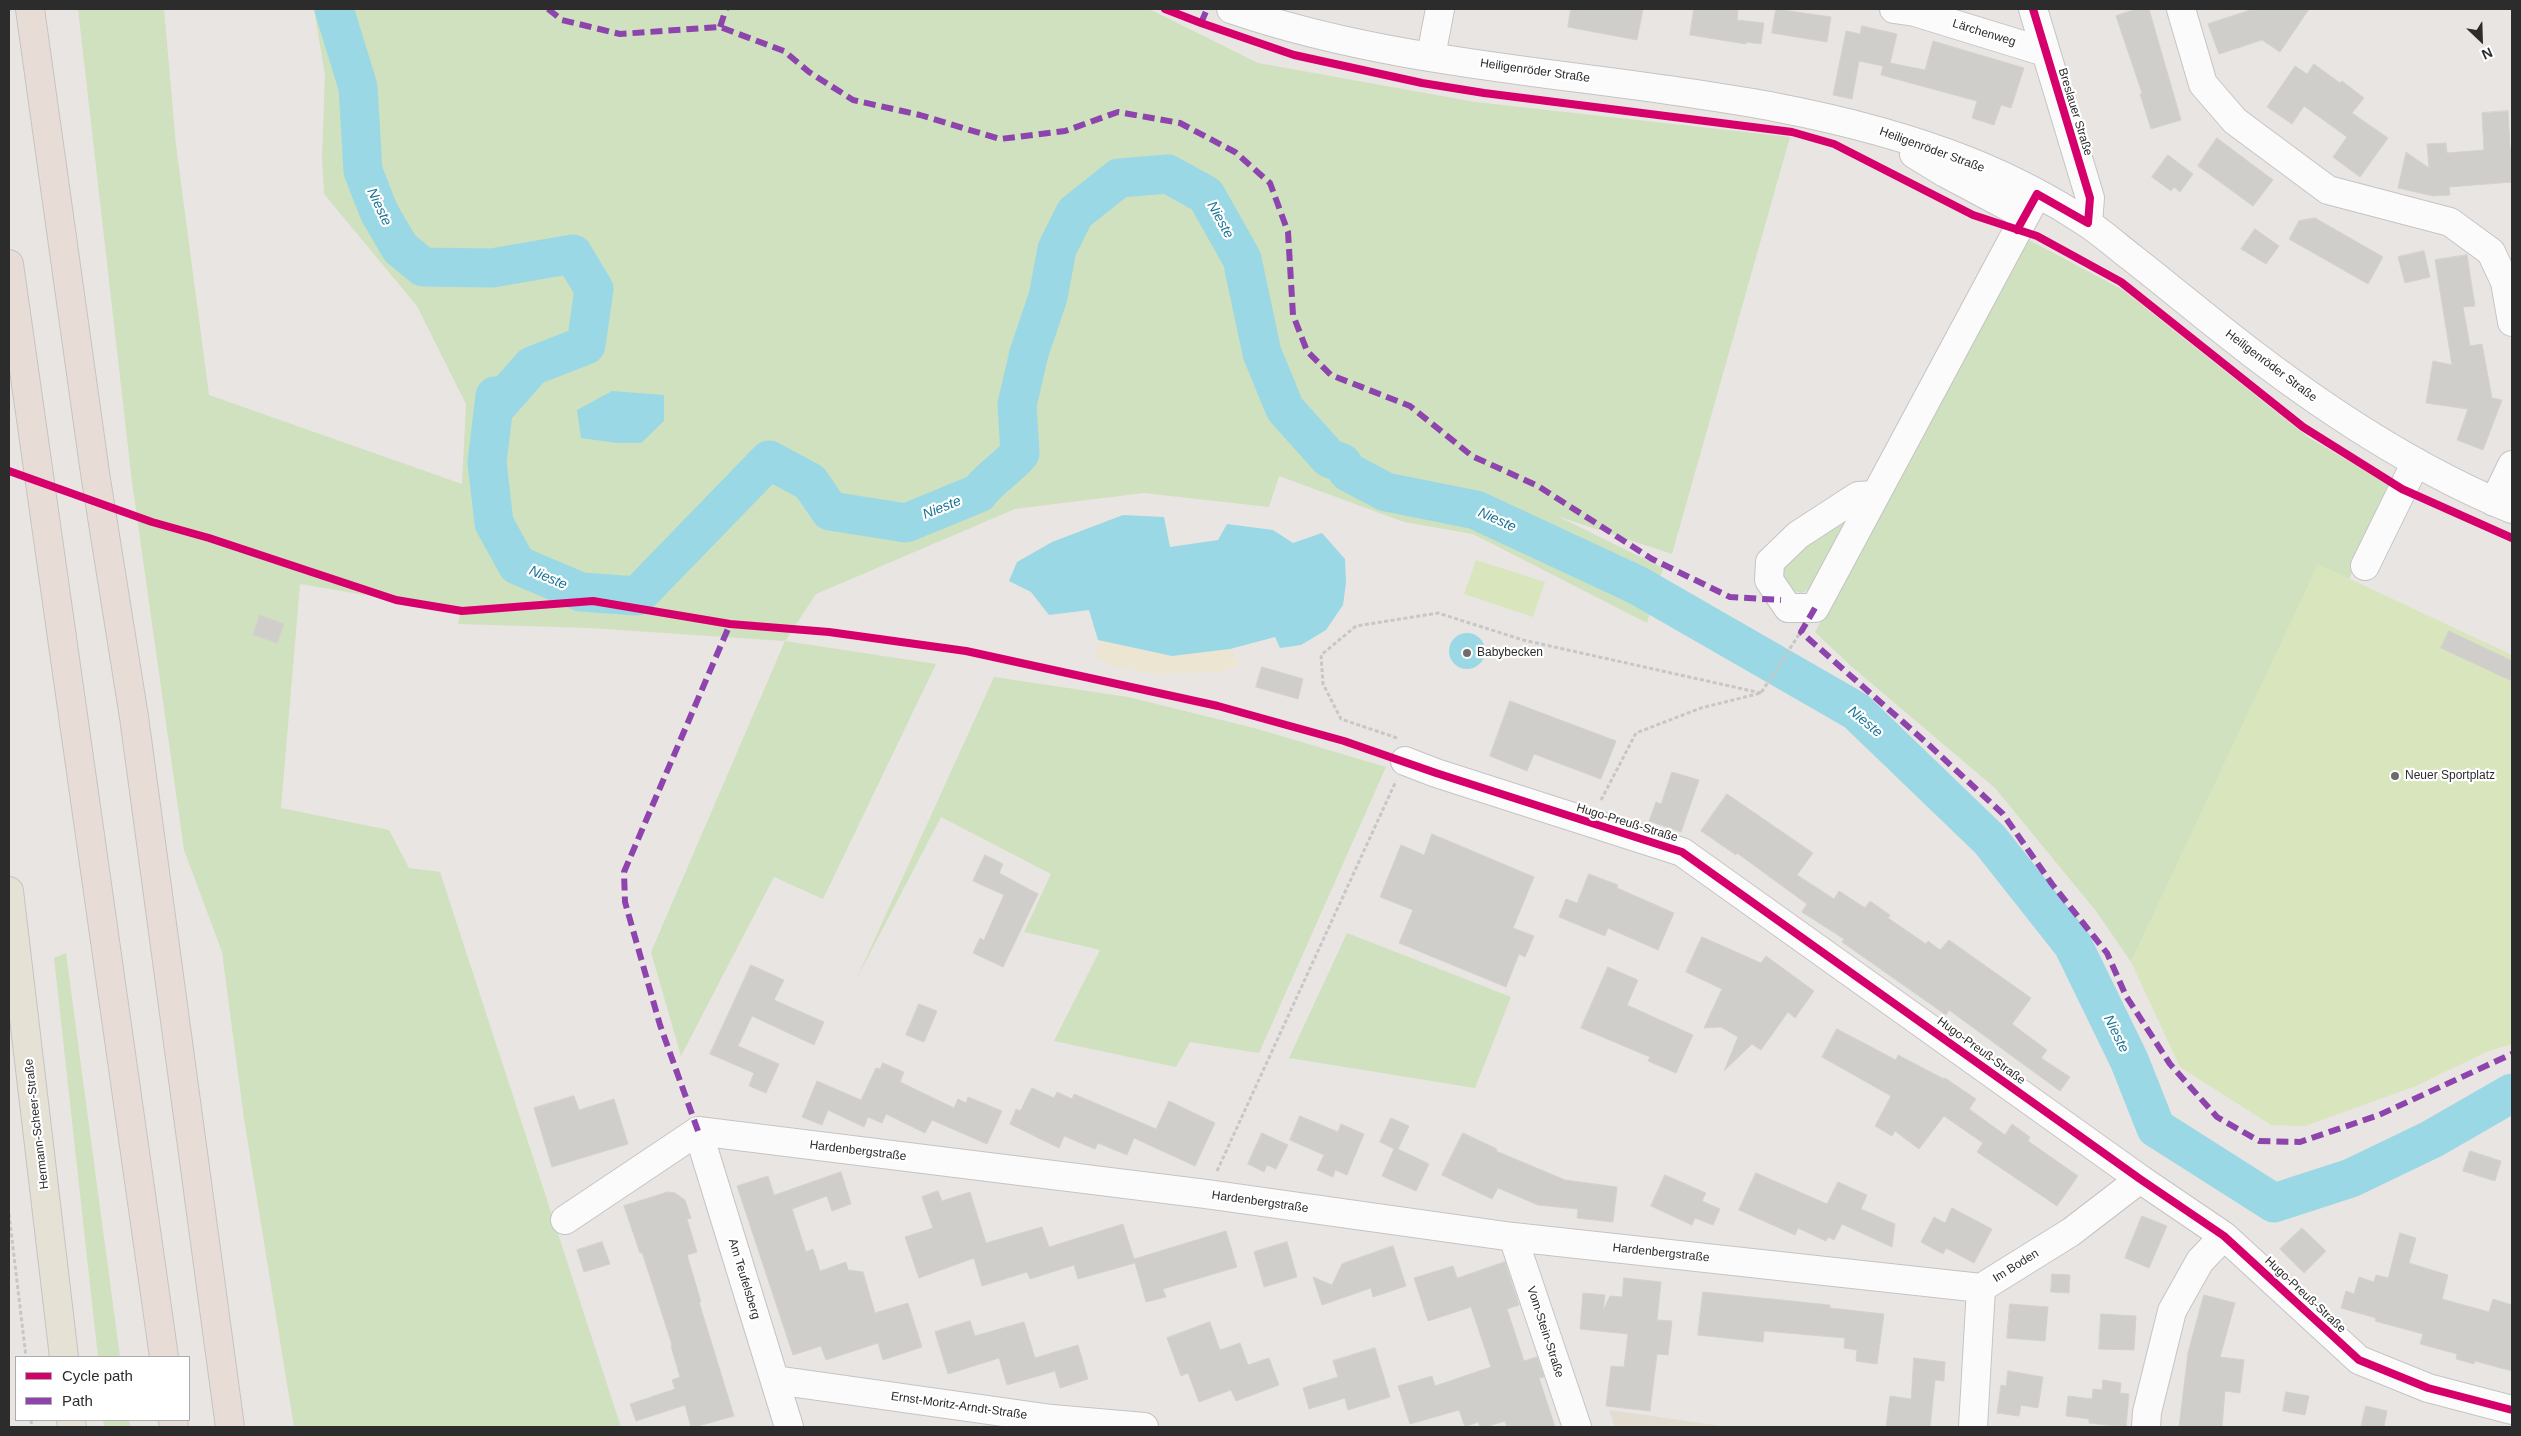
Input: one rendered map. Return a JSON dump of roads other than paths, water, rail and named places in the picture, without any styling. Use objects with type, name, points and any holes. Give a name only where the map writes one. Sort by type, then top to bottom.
[{"type":"highway","points":[[30,9],[94,473],[134,717],[230,1427]]},
{"type":"highway","points":[[9,264],[164,1356]]},
{"type":"main road","name":"Hermann-Scheer-Straße","points":[[9,891],[64,1356]]},
{"type":"street","points":[[1431,56],[1440,9]]},
{"type":"street","name":"Lärchenweg","points":[[1894,9],[1915,12],[2045,52]]},
{"type":"street","name":"Breslauer Straße","points":[[2033,9],[2090,198],[2088,223]]},
{"type":"street","points":[[2181,9],[2203,84],[2235,121],[2328,190],[2450,222],[2491,252],[2505,282],[2512,322]]},
{"type":"street","name":"Heiligenröder Straße","points":[[1225,19],[1282,26],[1370,47],[1745,102],[1886,131],[1970,162],[2026,213],[2088,223],[2253,354],[2354,428],[2503,506]]},
{"type":"street","points":[[1875,495],[2026,213]]},
{"type":"street","points":[[2364,566],[2416,462]]},
{"type":"street","points":[[2503,506],[2512,465]]},
{"type":"street","name":"Hugo-Preuß-Straße","points":[[1404,750],[1436,773],[1682,852],[2140,1179],[2224,1236],[2359,1360],[2428,1388],[2512,1410]]},
{"type":"street","points":[[565,1220],[698,1131]]},
{"type":"street","name":"Hardenbergstraße","points":[[698,1131],[1206,1194],[1513,1237],[1981,1288]]},
{"type":"street","name":"Am Teufelsberg","points":[[698,1131],[789,1427]]},
{"type":"street","name":"Im Boden","points":[[1973,1427],[1981,1288],[2071,1232],[2140,1179]]},
{"type":"street","points":[[2146,1427],[2147,1412],[2172,1311],[2200,1261],[2224,1236]]},
{"type":"street","name":"Vom-Stein-Straße","points":[[1513,1237],[1577,1427]]},
{"type":"street","name":"Ernst-Moritz-Arndt-Straße","points":[[775,1380],[1052,1419],[1144,1427]]},
{"type":"water","points":[[612,391],[664,395],[664,421],[641,443],[617,443],[581,438],[577,410]]},
{"type":"water","points":[[1123,515],[1164,517],[1170,547],[1218,540],[1227,524],[1273,530],[1293,543],[1322,533],[1345,559],[1346,583],[1343,605],[1326,630],[1301,645],[1280,648],[1275,637],[1230,649],[1172,656],[1098,640],[1089,610],[1049,615],[1031,592],[1009,581],[1017,562],[1052,542]]},
{"type":"water","name":"Babybecken","points":[[1467,633],[1474,634],[1480,638],[1484,644],[1484,658],[1480,664],[1474,668],[1467,669],[1460,668],[1454,664],[1450,658],[1449,651],[1450,644],[1454,638],[1460,634]]},
{"type":"waterway","name":"Nieste","points":[[334,9],[358,87],[363,171],[379,212],[400,248],[423,267],[492,268],[573,254],[594,289],[586,345],[532,366],[495,408],[495,396],[487,462],[494,523],[517,565],[581,592],[637,596],[769,460],[810,482],[830,511],[906,523],[979,493],[1020,453],[1017,405],[1029,353],[1048,297],[1057,249],[1075,213],[1119,178],[1168,174],[1206,195],[1242,259],[1262,353],[1285,409],[1329,458],[1342,463],[1348,472],[1386,492],[1476,510],[1637,585],[1856,711],[1990,840],[2073,945],[2129,1060],[2156,1128],[2274,1203],[2351,1178],[2432,1139],[2512,1093]]},
{"type":"place","name":"Babybecken","points":[[1467,653]]},
{"type":"place","name":"Neuer Sportplatz","points":[[2395,776]]}]
